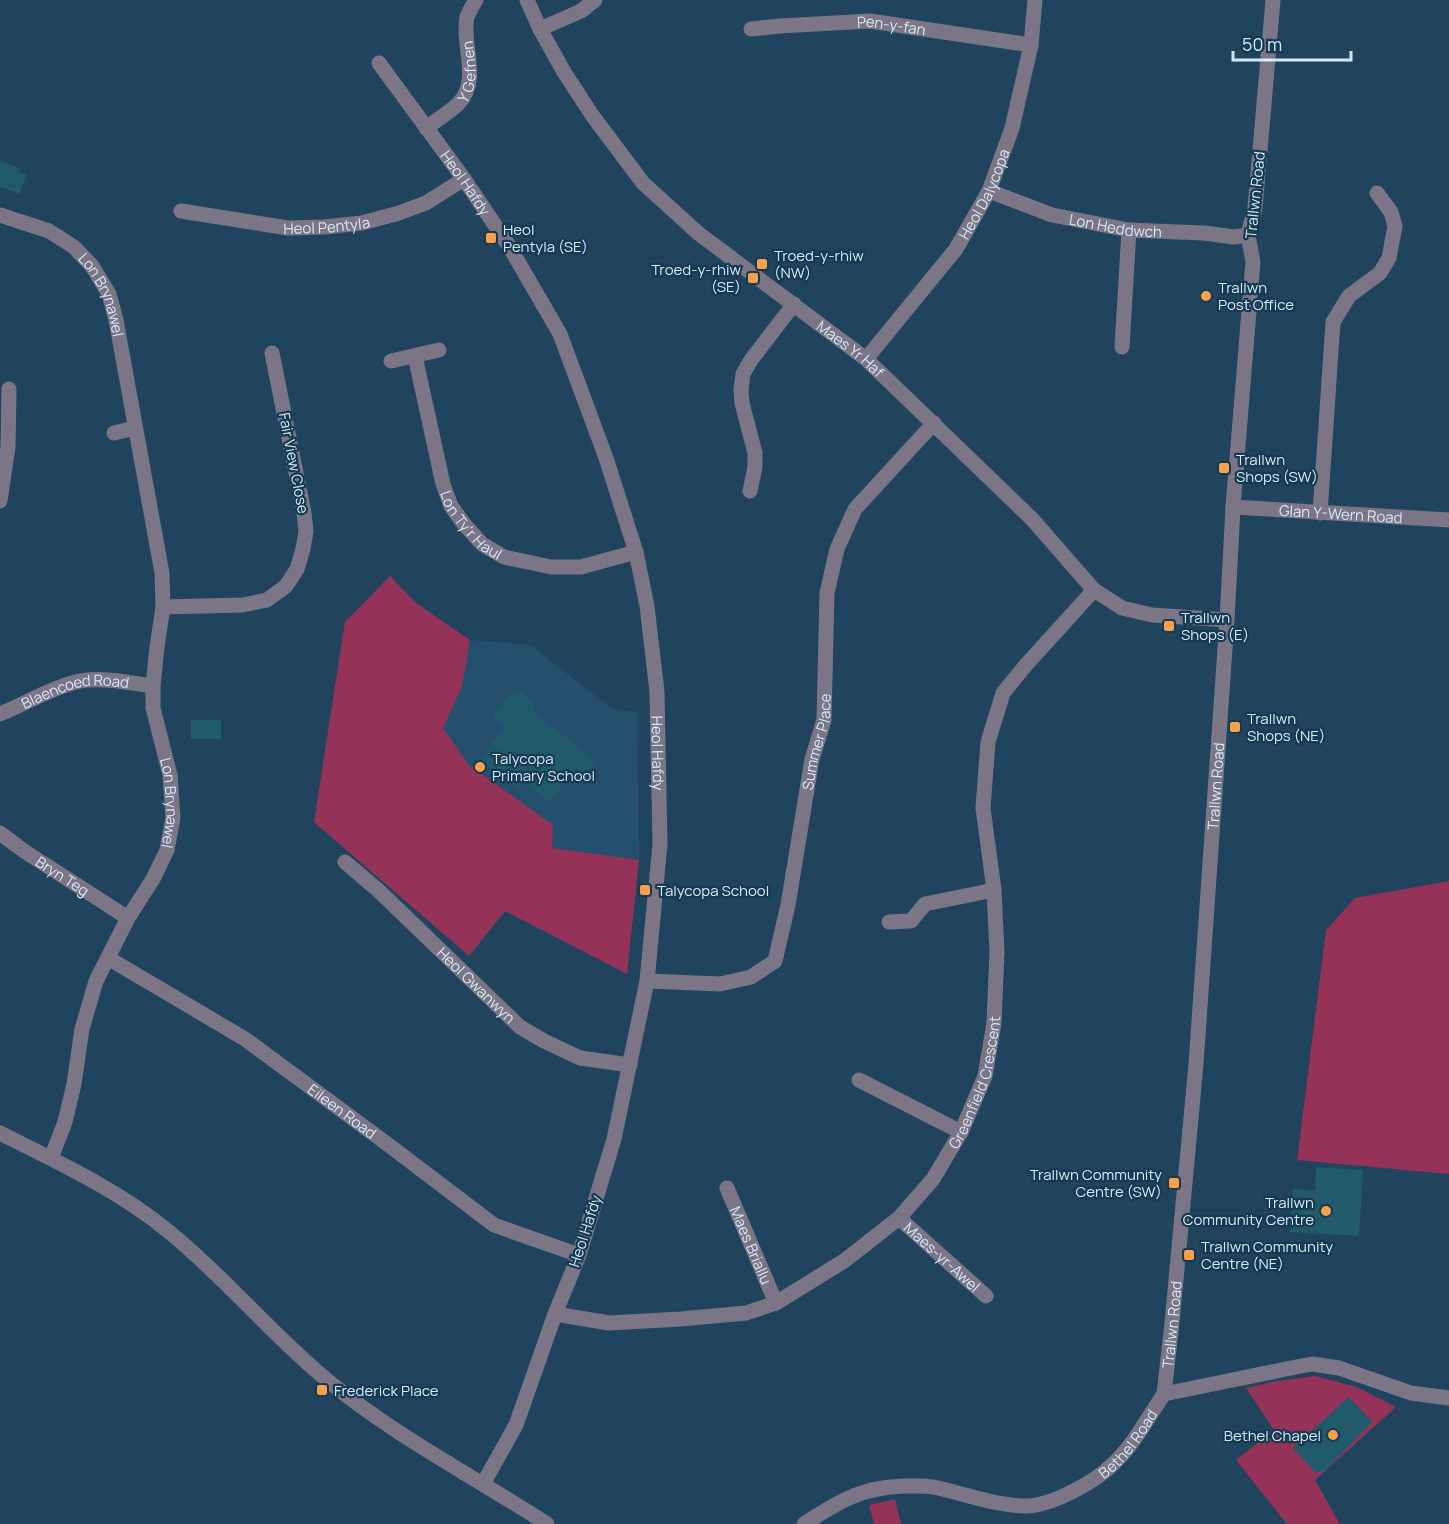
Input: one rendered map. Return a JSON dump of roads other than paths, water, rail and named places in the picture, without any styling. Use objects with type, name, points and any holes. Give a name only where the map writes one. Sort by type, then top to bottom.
[{"type":"street","name":"Y Gefnen","points":[[426,128],[460,102],[468,89],[470,72],[466,32],[467,15],[476,0]]},
{"type":"street","name":"Maes Yr Haf","points":[[527,0],[540,29],[591,115],[643,183],[698,232],[866,359],[1032,519],[1094,590],[1122,608],[1152,615],[1227,620]]},
{"type":"street","points":[[540,29],[581,10],[595,0]]},
{"type":"street","name":"Heol Dalycopa","points":[[866,359],[956,249],[989,191],[1012,128],[1031,45],[1035,0]]},
{"type":"street","name":"Trallwn Road","points":[[1164,1394],[1196,1064],[1233,507],[1253,262],[1248,235],[1255,208],[1273,0]]},
{"type":"street","name":"Pen-y-fan","points":[[751,29],[870,21],[1031,45]]},
{"type":"street","name":"Heol Hafdy","points":[[380,63],[464,179],[509,246],[560,334],[606,458],[636,552],[647,606],[657,692],[660,844],[647,981],[614,1139],[579,1255],[555,1314],[516,1425],[483,1484]]},
{"type":"street","name":"Heol Pentyla","points":[[181,211],[288,228],[362,223],[426,203],[464,179]]},
{"type":"street","name":"Lon Heddwch","points":[[989,191],[1052,215],[1129,230],[1204,233],[1234,237],[1248,235]]},
{"type":"street","points":[[1320,513],[1333,322],[1349,296],[1380,273],[1389,258],[1395,226],[1391,212],[1377,193]]},
{"type":"street","name":"Lon Brynawel","points":[[0,215],[49,231],[74,247],[92,266],[109,294],[116,320],[162,573],[163,607],[153,686],[153,708],[170,775],[173,818],[167,850],[153,879],[128,918],[96,981],[82,1029],[74,1084],[65,1122],[51,1158]]},
{"type":"street","points":[[1122,347],[1129,230]]},
{"type":"street","points":[[750,491],[755,467],[755,453],[742,403],[743,374],[794,304]]},
{"type":"street","points":[[392,361],[440,350]]},
{"type":"street","name":"Fair View Close","points":[[163,607],[243,605],[267,600],[286,586],[297,569],[306,531],[304,513],[272,352]]},
{"type":"street","name":"Lon Ty'r Haul","points":[[415,356],[443,484],[451,506],[482,544],[504,557],[551,567],[581,567],[636,552]]},
{"type":"street","points":[[0,501],[8,447],[9,389]]},
{"type":"street","name":"Summer Place","points":[[647,981],[720,984],[751,977],[775,962],[788,905],[813,759],[824,720],[827,593],[837,549],[855,509],[934,423]]},
{"type":"street","points":[[114,433],[135,428]]},
{"type":"street","name":"Glan Y-Wern Road","points":[[1233,507],[1449,520]]},
{"type":"street","name":"Greenfield Crescent","points":[[555,1314],[609,1323],[746,1313],[776,1303],[844,1261],[898,1218],[933,1179],[961,1132],[985,1076],[994,1023],[997,952],[994,890],[983,808],[988,742],[1003,693],[1094,590]]},
{"type":"street","name":"Blaencoed Road","points":[[0,714],[66,685],[86,680],[153,686]]},
{"type":"street","name":"Bryn Teg","points":[[0,833],[128,918]]},
{"type":"street","name":"Heol Gwanwyn","points":[[345,862],[379,891],[520,1027],[580,1058],[630,1065]]},
{"type":"street","points":[[889,922],[911,921],[924,904],[994,890]]},
{"type":"street","name":"Eileen Road","points":[[108,958],[245,1040],[494,1225],[579,1255]]},
{"type":"street","points":[[859,1080],[961,1132]]},
{"type":"street","points":[[0,1133],[51,1158],[129,1202],[204,1261],[290,1349],[328,1382],[402,1436],[547,1524]]},
{"type":"street","name":"Maes Briallu","points":[[727,1188],[776,1303]]},
{"type":"street","name":"Maes-yr-Awel","points":[[898,1218],[986,1296]]},
{"type":"street","name":"Bethel Road","points":[[804,1524],[835,1504],[861,1493],[884,1488],[930,1487],[973,1498],[1030,1506],[1054,1499],[1092,1481],[1113,1464],[1130,1444],[1164,1394],[1312,1364],[1339,1368],[1411,1392],[1449,1398]]},
{"type":"place","name":"Heol Pentyla (SE)","points":[[491,238]]},
{"type":"place","name":"Troed-y-rhiw (NW)","points":[[762,264]]},
{"type":"place","name":"Troed-y-rhiw (SE)","points":[[753,278]]},
{"type":"place","name":"Trallwn Post Office","points":[[1206,296]]},
{"type":"place","name":"Trallwn Shops (SW)","points":[[1224,468]]},
{"type":"place","name":"Trallwn Shops (E)","points":[[1169,626]]},
{"type":"place","name":"Trallwn Shops (NE)","points":[[1235,727]]},
{"type":"place","name":"Talycopa Primary School","points":[[480,767]]},
{"type":"place","name":"Talycopa School","points":[[645,890]]},
{"type":"place","name":"Trallwn Community Centre (SW)","points":[[1174,1183]]},
{"type":"place","name":"Trallwn Community Centre","points":[[1326,1211]]},
{"type":"place","name":"Trallwn Community Centre (NE)","points":[[1189,1255]]},
{"type":"place","name":"Frederick Place","points":[[322,1390]]},
{"type":"place","name":"Bethel Chapel","points":[[1333,1435]]}]
